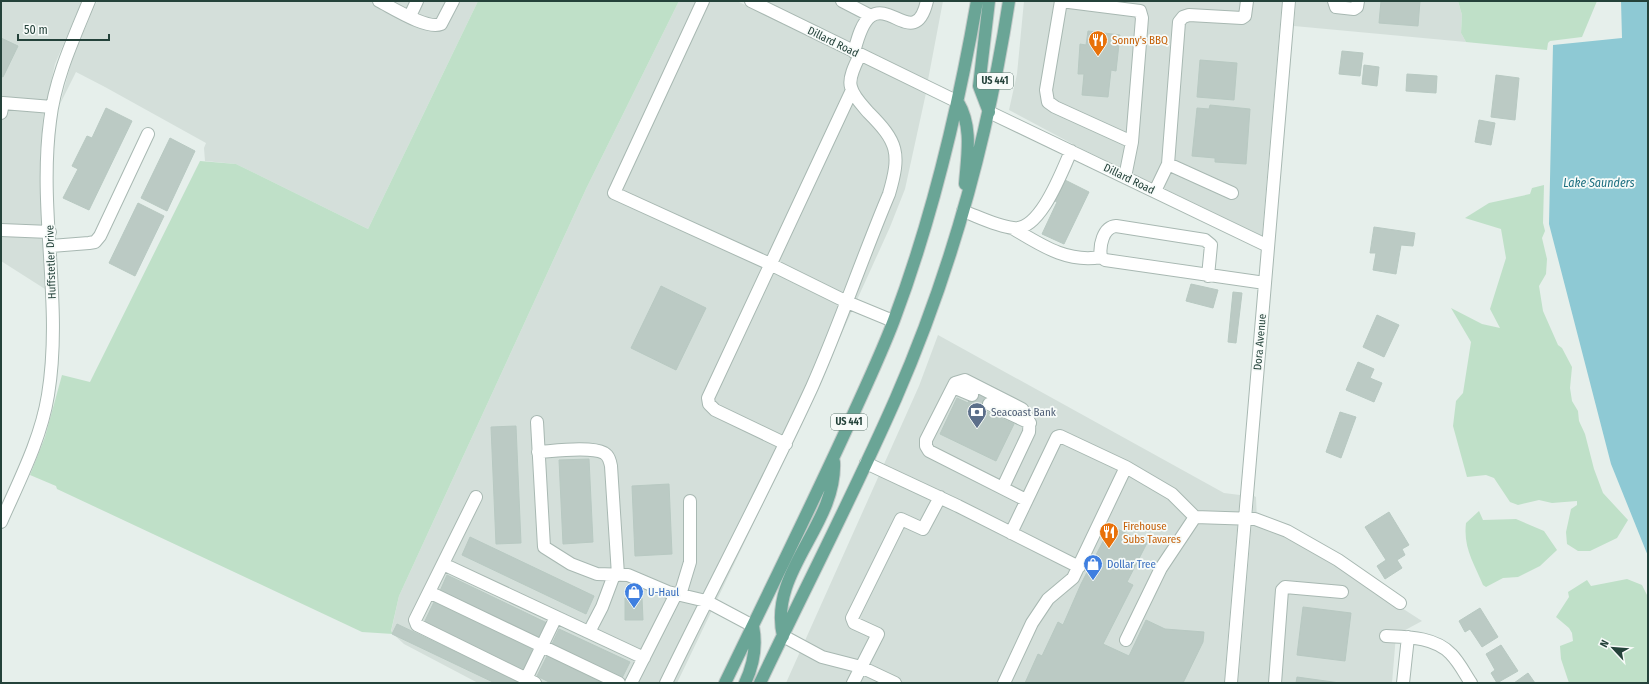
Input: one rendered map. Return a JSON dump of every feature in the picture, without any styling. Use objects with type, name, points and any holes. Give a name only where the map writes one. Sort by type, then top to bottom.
[{"type":"main road","name":"US 441","points":[[725,683],[834,456],[893,321],[934,200],[958,102],[977,1]]},
{"type":"main road","points":[[988,112],[979,86],[989,1]]},
{"type":"main road","name":"US 441","points":[[760,683],[896,398],[921,334],[963,210],[988,112],[1010,1]]},
{"type":"main road","points":[[958,102],[966,114],[968,131],[963,210]]},
{"type":"main road","points":[[783,636],[780,623],[781,605],[785,588],[828,500],[832,484],[834,456]]},
{"type":"main road","points":[[746,683],[755,656],[756,638],[753,626]]},
{"type":"street","points":[[379,1],[427,25],[436,26],[441,24],[452,1]]},
{"type":"street","points":[[410,16],[417,1]]},
{"type":"street","points":[[703,1],[614,193],[770,264],[847,302],[893,321]]},
{"type":"street","name":"Dillard Road","points":[[751,1],[958,102]]},
{"type":"street","points":[[842,1],[871,16]]},
{"type":"street","points":[[666,683],[786,444],[847,302],[889,194],[893,179],[895,157],[892,140],[880,124],[864,107],[852,90],[851,82],[857,54],[859,35],[866,21],[871,16],[877,14],[887,15],[905,22],[917,21],[921,18],[924,12],[927,1]]},
{"type":"street","points":[[1125,177],[1132,142],[1139,71],[1142,18],[1140,12],[1061,1],[1046,90],[1048,102],[1054,107],[1132,142]]},
{"type":"street","points":[[1155,191],[1168,164],[1179,22],[1183,17],[1189,15],[1242,18],[1246,16],[1247,1]]},
{"type":"street","name":"Dora Avenue","points":[[1231,683],[1289,1]]},
{"type":"street","points":[[1334,1],[1336,7],[1354,9],[1357,7],[1358,1]]},
{"type":"street","name":"Huffstetler Drive","points":[[1,522],[29,460],[38,434],[48,395],[54,336],[47,160],[52,107],[66,53],[86,2]]},
{"type":"street","points":[[786,444],[715,410],[709,404],[708,398],[852,90]]},
{"type":"street","points":[[1,113],[3,103],[52,107]]},
{"type":"street","name":"Dillard Road","points":[[988,112],[1268,246]]},
{"type":"street","points":[[50,246],[89,243],[97,239],[148,134]]},
{"type":"street","points":[[1014,229],[1028,224],[1039,215],[1071,151]]},
{"type":"street","points":[[1168,164],[1232,193]]},
{"type":"street","points":[[963,210],[1014,229],[1039,244],[1057,252],[1086,260],[1101,257],[1105,260],[1265,283]]},
{"type":"street","points":[[1101,257],[1100,250],[1106,229],[1110,226],[1206,240],[1212,245],[1208,276]]},
{"type":"street","points":[[1,230],[50,232]]},
{"type":"street","points":[[1003,487],[1029,432],[1030,423],[1027,415],[1022,409],[965,380],[959,381],[953,386],[926,440],[926,446],[929,452],[1003,487],[1026,500]]},
{"type":"street","points":[[953,386],[972,396]]},
{"type":"street","points":[[989,404],[1030,423]]},
{"type":"street","points":[[537,422],[544,547],[571,564],[597,574],[628,575],[678,594],[706,601],[753,626]]},
{"type":"street","points":[[1011,533],[1056,437],[1060,436],[1126,467],[1172,494],[1195,517],[1255,519],[1287,532],[1317,548],[1400,604]]},
{"type":"street","points":[[538,452],[591,450],[602,452],[607,456],[611,466],[616,575],[589,632]]},
{"type":"street","points":[[866,462],[940,497],[1079,567]]},
{"type":"street","points":[[1004,683],[1032,623],[1048,599],[1074,578],[1126,467]]},
{"type":"street","points":[[476,497],[415,620],[417,625],[531,681],[542,646],[556,617]]},
{"type":"street","points":[[853,683],[878,634],[854,622],[852,618],[901,519],[923,530],[940,497]]},
{"type":"street","points":[[631,683],[678,594],[690,562],[690,501]]},
{"type":"street","points":[[1126,640],[1161,568],[1195,517]]},
{"type":"street","points":[[443,564],[644,658]]},
{"type":"street","points":[[1276,683],[1282,590],[1285,587],[1342,592]]},
{"type":"street","points":[[429,592],[619,683]]},
{"type":"street","points":[[783,636],[822,657],[861,667],[895,683]]},
{"type":"street","points":[[1386,636],[1436,643],[1451,654],[1470,683]]},
{"type":"street","points":[[1403,683],[1408,638]]},
{"type":"shaded area","points":[[1,1],[82,1],[55,64],[43,118],[40,159],[45,289],[1,261]]},
{"type":"shaded area","points":[[97,1],[478,1],[368,229],[236,164],[205,161],[204,148],[206,143],[76,72],[60,104],[73,56]]},
{"type":"shaded area","points":[[679,1],[737,1],[926,93],[905,189],[890,227],[788,452],[677,683],[478,683],[404,644],[391,632],[399,596],[586,189]]},
{"type":"shaded area","points":[[765,1],[943,1],[928,80],[851,44]]},
{"type":"shaded area","points":[[1024,1],[1282,1],[1262,236],[1082,149],[1009,110],[1017,74]]},
{"type":"shaded area","points":[[1296,1],[1458,1],[1462,15],[1461,33],[1466,42],[1294,26]]},
{"type":"shaded area","points":[[938,335],[1224,493],[1240,495],[1224,683],[786,683],[919,386]]},
{"type":"shaded area","points":[[1254,496],[1256,497],[1257,522],[1287,528],[1377,592],[1422,621],[1396,635],[1392,683],[1238,683]]},
{"type":"green space","points":[[478,1],[679,1],[586,189],[399,596],[391,631],[393,634],[362,632],[30,475],[45,437],[62,375],[90,382],[200,161],[236,164],[368,229]]},
{"type":"green space","points":[[1458,1],[1597,1],[1582,37],[1550,41],[1548,43],[1547,50],[1466,42],[1461,33],[1462,15]]},
{"type":"green space","points":[[1544,185],[1543,223],[1545,231],[1542,238],[1547,259],[1546,274],[1539,286],[1543,311],[1558,345],[1562,348],[1572,367],[1570,388],[1572,401],[1578,411],[1579,421],[1585,434],[1594,469],[1603,493],[1628,520],[1617,538],[1590,551],[1578,551],[1567,544],[1566,532],[1571,509],[1577,505],[1577,501],[1552,503],[1539,500],[1518,505],[1510,502],[1494,478],[1486,475],[1467,477],[1453,426],[1456,401],[1463,393],[1471,342],[1451,308],[1482,324],[1500,328],[1490,309],[1506,258],[1501,229],[1465,218],[1489,203],[1530,194],[1532,188]]},
{"type":"green space","points":[[1479,511],[1483,520],[1516,519],[1544,531],[1557,550],[1540,566],[1518,577],[1503,578],[1486,587],[1483,585],[1473,562],[1466,540],[1466,523]]},
{"type":"green space","points":[[1627,579],[1642,585],[1648,597],[1648,683],[1569,683],[1561,659],[1560,646],[1573,641],[1572,633],[1569,628],[1556,617],[1569,597],[1568,592],[1587,580],[1591,586]]},
{"type":"water","name":"Lake Saunders","points":[[1621,1],[1648,1],[1648,556],[1611,464],[1549,224],[1553,45],[1622,38]]},
{"type":"building","points":[[1381,1],[1420,1],[1418,26],[1379,23]]},
{"type":"building","name":"Sonny's BBQ","points":[[1088,31],[1120,35],[1116,71],[1111,70],[1108,97],[1082,95],[1084,74],[1078,74],[1080,44],[1086,45]]},
{"type":"building","points":[[1,38],[18,46],[3,77],[1,76]]},
{"type":"building","points":[[1342,51],[1363,53],[1360,76],[1339,74]]},
{"type":"building","points":[[1200,60],[1237,63],[1234,100],[1197,97]]},
{"type":"building","points":[[1364,65],[1379,67],[1377,86],[1362,84]]},
{"type":"building","points":[[1407,74],[1437,76],[1436,93],[1406,91]]},
{"type":"building","points":[[1496,75],[1519,78],[1515,120],[1491,117]]},
{"type":"building","points":[[1210,105],[1250,109],[1246,164],[1215,162],[1215,158],[1192,156],[1197,108],[1209,109]]},
{"type":"building","points":[[106,108],[132,121],[89,210],[63,198],[78,169],[72,166],[87,136],[92,138]]},
{"type":"building","points":[[1479,120],[1495,123],[1491,145],[1475,142]]},
{"type":"building","points":[[170,138],[195,151],[167,211],[141,198]]},
{"type":"building","points":[[1065,180],[1089,192],[1064,244],[1042,234],[1057,202],[1055,201]]},
{"type":"building","points":[[138,203],[164,216],[135,276],[109,263]]},
{"type":"building","points":[[1374,227],[1415,233],[1413,246],[1401,245],[1396,274],[1373,270],[1376,253],[1370,253]]},
{"type":"building","points":[[1191,284],[1218,290],[1213,308],[1186,301]]},
{"type":"building","points":[[661,286],[706,308],[676,370],[631,348]]},
{"type":"building","points":[[1233,292],[1242,293],[1236,343],[1228,342]]},
{"type":"building","points":[[1377,315],[1399,325],[1384,357],[1363,347]]},
{"type":"building","points":[[1358,362],[1374,369],[1370,378],[1382,383],[1374,402],[1346,390]]},
{"type":"building","name":"Seacoast Bank","points":[[974,389],[991,397],[985,411],[1014,424],[996,461],[940,434],[957,398],[968,403]]},
{"type":"building","points":[[1340,412],[1356,417],[1341,458],[1326,452]]},
{"type":"building","points":[[516,426],[521,543],[496,544],[491,427]]},
{"type":"building","points":[[589,459],[593,542],[563,544],[559,460]]},
{"type":"building","points":[[669,484],[672,554],[635,556],[632,486]]},
{"type":"building","points":[[1389,512],[1409,545],[1402,549],[1405,555],[1397,560],[1402,568],[1385,579],[1377,566],[1386,560],[1365,527]]},
{"type":"building","points":[[1111,526],[1147,543],[1127,582],[1133,585],[1103,644],[1129,656],[1146,620],[1165,629],[1204,632],[1203,642],[1183,683],[1025,683],[1038,654],[1042,656],[1058,622],[1063,625],[1081,584]]},
{"type":"building","points":[[470,537],[594,596],[586,614],[462,555]]},
{"type":"building","points":[[447,575],[547,623],[540,638],[440,591]]},
{"type":"building","name":"U-Haul","points":[[625,598],[642,598],[643,620],[625,620]]},
{"type":"building","points":[[434,602],[534,650],[524,671],[424,623]]},
{"type":"building","points":[[1303,607],[1351,613],[1345,661],[1297,655]]},
{"type":"building","points":[[1480,608],[1498,637],[1482,647],[1470,629],[1465,632],[1459,621]]},
{"type":"building","points":[[397,624],[521,683],[495,683],[392,634]]},
{"type":"building","points":[[559,629],[630,662],[622,678],[552,644]]},
{"type":"building","points":[[1501,645],[1518,671],[1497,683],[1491,673],[1495,670],[1486,654]]},
{"type":"building","points":[[547,656],[603,683],[551,683],[537,676]]},
{"type":"building","points":[[1528,673],[1535,683],[1514,683]]},
{"type":"building","points":[[1297,677],[1340,683],[1296,683]]},
{"type":"tunnel","points":[[972,395],[989,404]]},
{"type":"place","name":"Sonny's BBQ","points":[[1098,57]]},
{"type":"place","name":"Seacoast Bank","points":[[977,429]]},
{"type":"place","name":"Firehouse Subs Tavares","points":[[1109,549]]},
{"type":"place","name":"Dollar Tree","points":[[1093,581]]},
{"type":"place","name":"U-Haul","points":[[634,609]]}]
